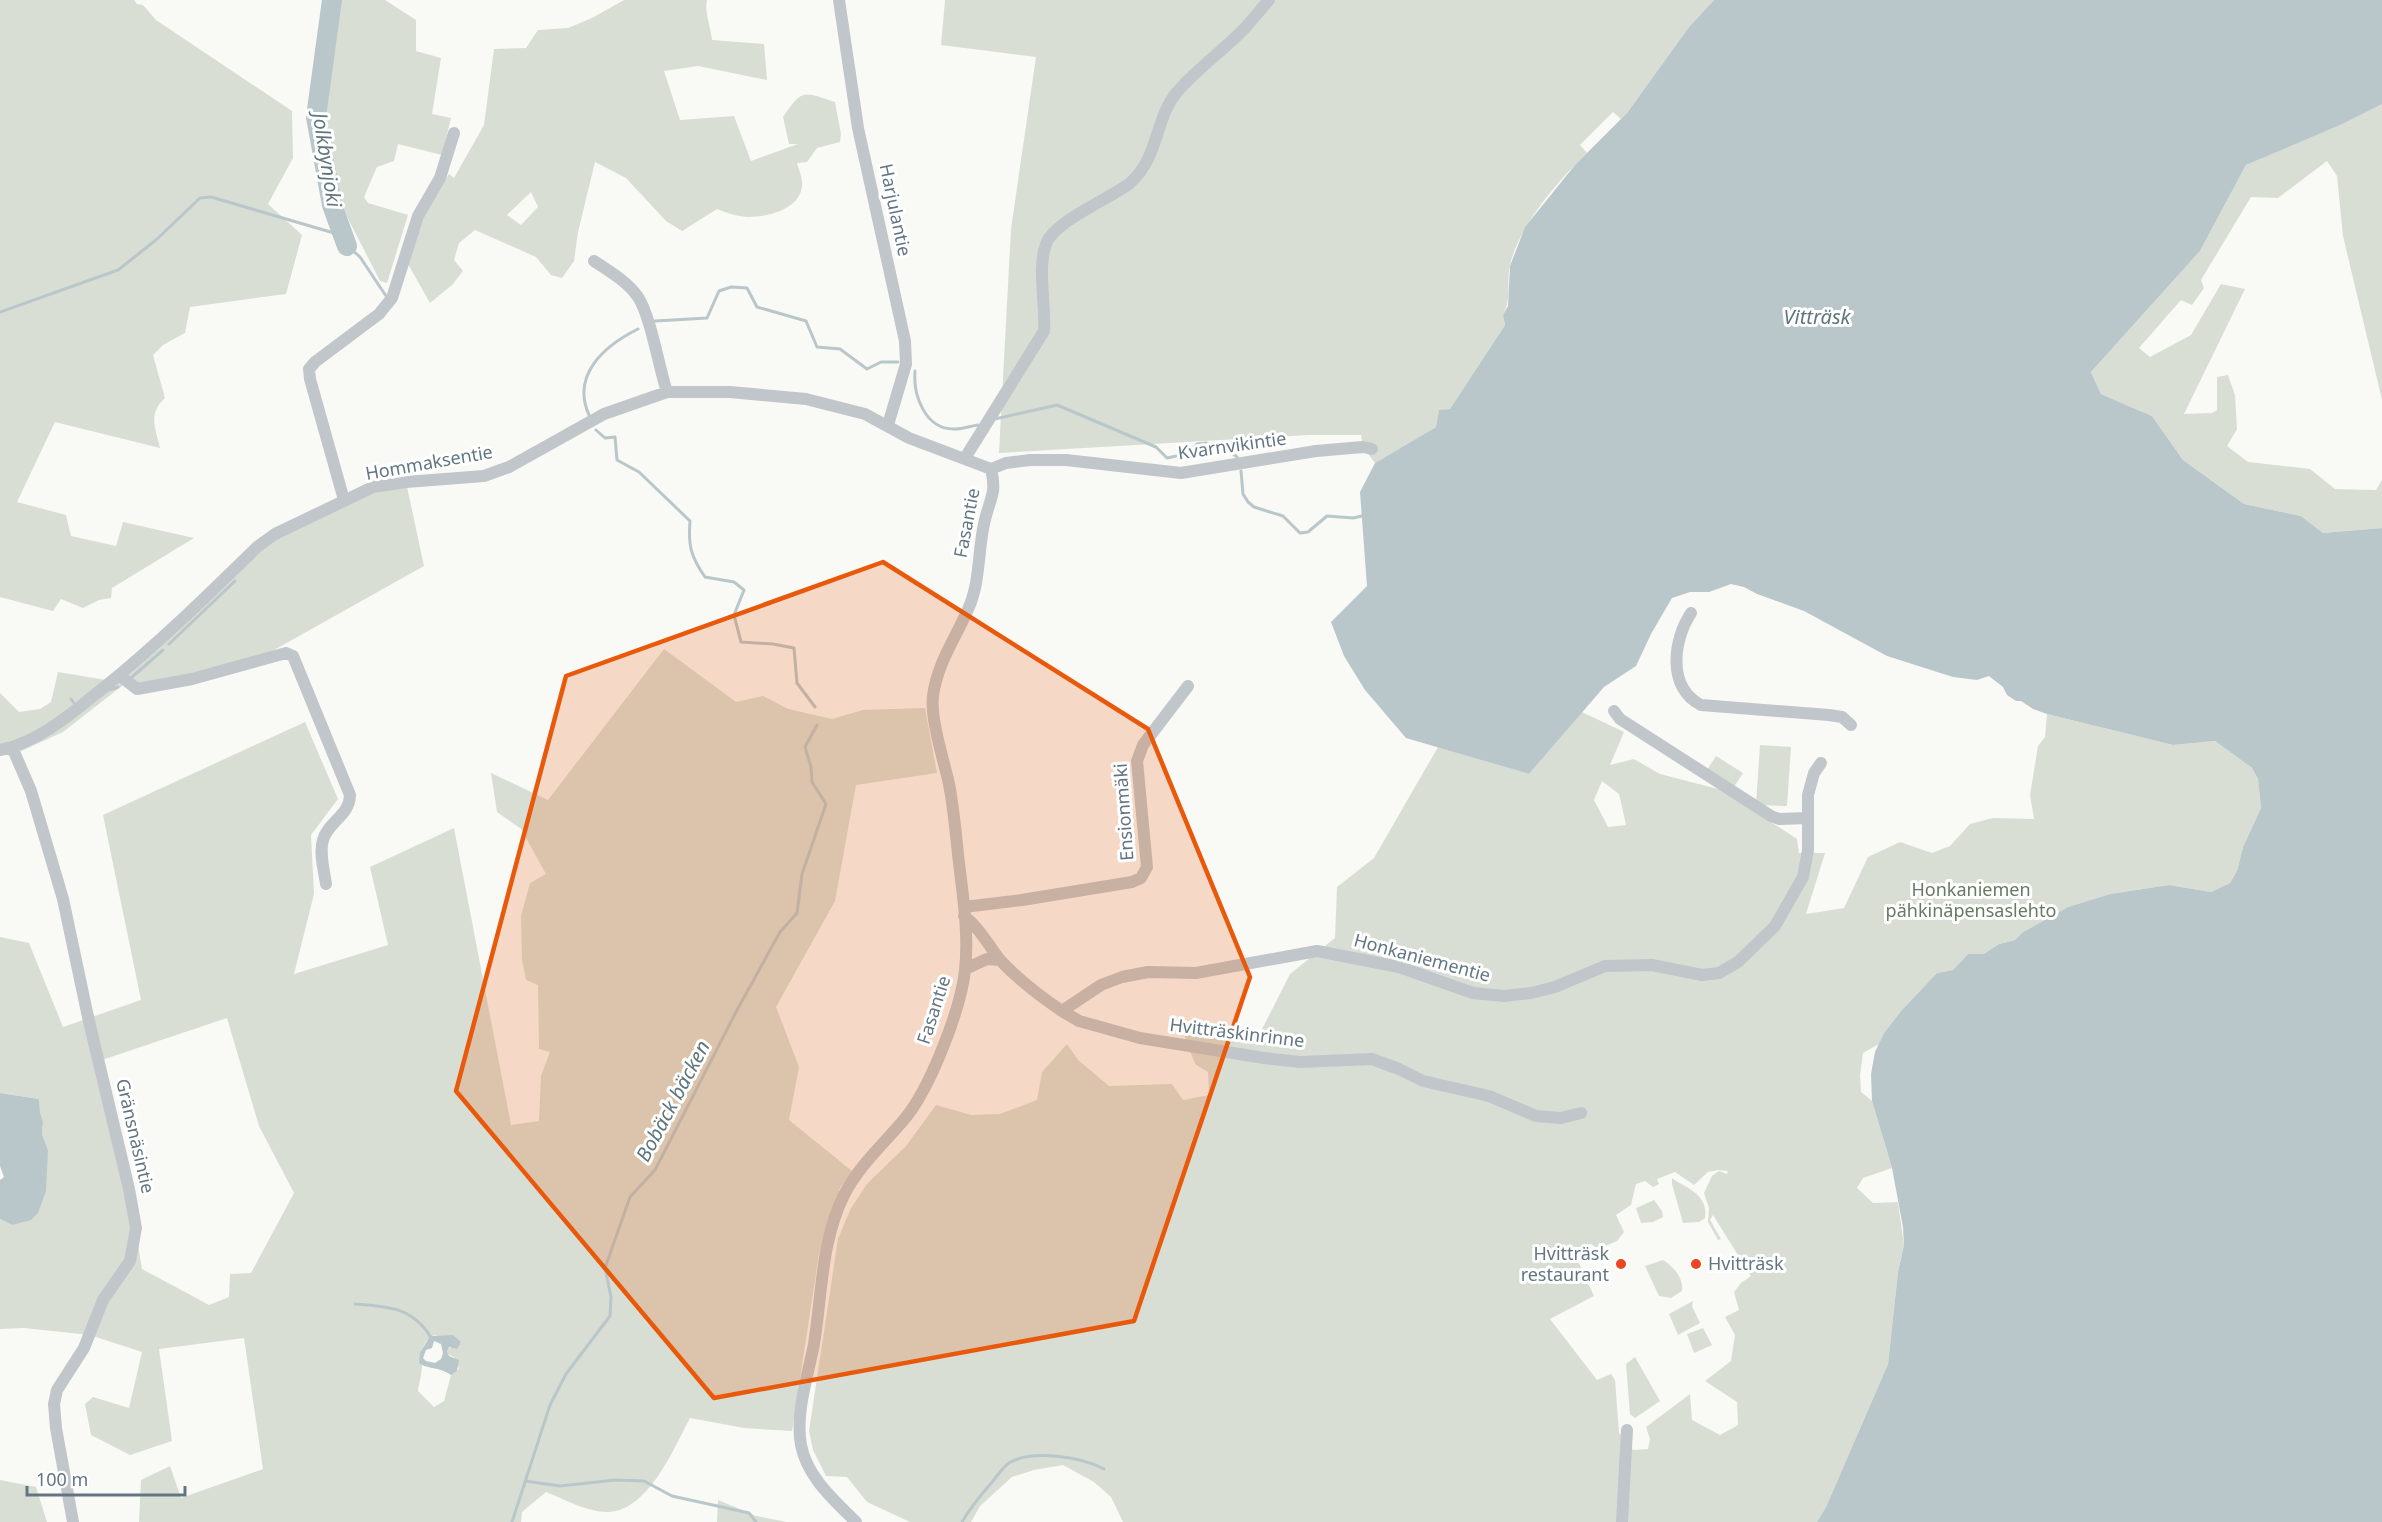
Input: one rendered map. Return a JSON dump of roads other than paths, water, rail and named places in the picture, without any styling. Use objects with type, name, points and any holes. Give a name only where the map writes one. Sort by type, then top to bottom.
[{"type":"street","name":"Harjulantie","points":[[839,0],[858,128],[905,341],[906,364],[888,425]]},
{"type":"street","points":[[965,459],[1044,331],[1046,314],[1042,282],[1046,244],[1058,228],[1130,183],[1148,163],[1164,112],[1177,91],[1245,29],[1269,0]]},
{"type":"street","points":[[344,500],[309,369],[379,314],[392,298],[418,216],[440,178],[454,134]]},
{"type":"street","points":[[594,261],[616,275],[638,297],[667,393]]},
{"type":"street","name":"Hommaksentie","points":[[6,748],[58,724],[158,642],[257,547],[274,534],[373,487],[484,476],[509,467],[604,414],[667,393],[730,392],[806,399],[865,414],[909,438],[991,469]]},
{"type":"street","name":"Kvarnvikintie","points":[[991,469],[1006,463],[1030,460],[1066,460],[1181,474],[1316,451],[1363,447],[1372,449]]},
{"type":"street","name":"Fasantie","points":[[856,1522],[819,1484],[811,1472],[801,1445],[802,1408],[814,1342],[825,1254],[843,1196],[866,1164],[909,1113],[925,1085],[946,1036],[961,992],[965,969],[964,911],[950,793],[932,707],[933,694],[949,647],[970,606],[976,581],[984,521],[993,492],[991,469]]},
{"type":"street","points":[[1691,613],[1682,627],[1678,640],[1677,669],[1679,683],[1684,693],[1692,701],[1701,705],[1829,715],[1842,717],[1851,725]]},
{"type":"street","points":[[119,675],[137,689],[192,679],[286,653],[293,656],[350,795],[350,803],[346,811],[326,832],[322,841],[326,884]]},
{"type":"street","name":"Ensionmäki","points":[[964,911],[1132,882],[1141,878],[1147,867],[1140,808],[1138,754],[1188,686]]},
{"type":"street","points":[[1614,711],[1620,719],[1771,816],[1779,819],[1808,818]]},
{"type":"street","name":"Gränsnäsintie","points":[[6,748],[30,791],[63,899],[88,1017],[127,1177],[136,1228],[130,1261],[103,1300],[84,1348],[57,1390],[54,1404],[56,1428],[73,1522]]},
{"type":"street","name":"Honkaniementie","points":[[1062,1011],[1101,985],[1122,977],[1148,972],[1196,973],[1317,951],[1399,967],[1473,993],[1504,996],[1555,987],[1605,966],[1652,965],[1702,975],[1719,973],[1738,962],[1775,926],[1803,877],[1808,850],[1808,795],[1814,773],[1821,763]]},
{"type":"street","points":[[964,911],[1000,960],[1062,1011]]},
{"type":"street","points":[[965,969],[987,959],[1000,960]]},
{"type":"street","name":"Hvitträskinrinne","points":[[1062,1011],[1079,1021],[1140,1038],[1264,1058],[1300,1062],[1372,1059],[1423,1081],[1489,1096],[1536,1116],[1561,1118],[1581,1113]]},
{"type":"street","points":[[1622,1522],[1627,1430]]},
{"type":"water","name":"Vitträsk","points":[[1714,0],[2382,0],[2382,104],[2340,125],[2246,165],[2200,251],[2091,372],[2101,394],[2152,416],[2183,460],[2244,504],[2301,516],[2323,533],[2382,528],[2382,1522],[1817,1522],[1826,1507],[1888,1364],[1898,1272],[1904,1245],[1892,1168],[1872,1101],[1871,1074],[1875,1052],[1884,1033],[1901,1011],[1937,973],[1953,970],[1968,954],[1984,954],[1999,944],[2015,940],[2023,932],[2068,907],[2110,894],[2169,885],[2211,892],[2230,883],[2237,871],[2243,847],[2261,808],[2258,779],[2252,768],[2215,741],[2173,745],[2047,714],[2021,701],[2016,701],[1989,676],[1977,680],[1953,677],[1887,656],[1804,611],[1731,584],[1709,592],[1690,592],[1672,598],[1636,666],[1604,687],[1529,774],[1406,738],[1365,690],[1344,656],[1331,622],[1367,586],[1360,492],[1375,463],[1436,427],[1439,410],[1450,409],[1505,325],[1503,315],[1508,306],[1510,266],[1525,227],[1575,165],[1627,113],[1689,27]]},
{"type":"water","points":[[0,1093],[39,1099],[43,1122],[42,1134],[48,1150],[46,1191],[38,1213],[31,1220],[12,1225],[0,1219],[0,1180],[4,1177],[0,1166]]},
{"type":"water","points":[[453,1335],[461,1342],[457,1349],[449,1347],[447,1352],[449,1356],[459,1360],[457,1371],[451,1375],[419,1363],[420,1353],[430,1336]],"holes":[[[434,1341],[441,1344],[443,1353],[441,1359],[435,1363],[423,1358],[426,1350],[432,1348]]]},
{"type":"waterway","name":"Jolkbynjoki","points":[[332,0],[316,117],[332,205],[347,246]]},
{"type":"waterway","points":[[0,312],[118,270],[156,240],[200,198],[211,197],[334,233],[360,257],[386,296]]},
{"type":"waterway","name":"Bobäck bäcken","points":[[655,321],[707,318],[719,291],[731,287],[747,288],[757,307],[806,321],[817,347],[840,349],[867,369],[881,362],[898,362]]},
{"type":"waterway","name":"Bobäck bäcken","points":[[589,415],[584,387],[594,363],[613,344],[638,329]]},
{"type":"waterway","name":"Bobäck bäcken","points":[[915,371],[919,400],[923,409],[936,424],[955,429],[978,425]]},
{"type":"waterway","name":"Bobäck bäcken","points":[[995,419],[1057,405],[1156,447],[1167,458],[1186,454],[1197,444],[1206,443],[1226,448],[1237,457]]},
{"type":"waterway","name":"Bobäck bäcken","points":[[596,430],[605,438],[615,437],[617,460],[639,472],[690,521],[692,551],[705,577],[734,582],[744,590],[734,615],[741,642],[794,648],[797,683],[815,707]]},
{"type":"waterway","name":"Bobäck bäcken","points":[[1241,471],[1243,494],[1248,502],[1254,507],[1283,516],[1300,533],[1308,532],[1327,516],[1353,518],[1362,516]]},
{"type":"waterway","points":[[169,644],[235,581]]},
{"type":"waterway","points":[[132,677],[163,650]]},
{"type":"waterway","points":[[109,690],[118,687]]},
{"type":"waterway","points":[[71,699],[76,706]]},
{"type":"waterway","name":"Bobäck bäcken","points":[[512,1522],[550,1405],[566,1374],[610,1316],[611,1297],[605,1268],[630,1197],[655,1170],[780,932],[797,913],[802,874],[826,804],[812,782],[811,767],[805,747],[817,725]]},
{"type":"waterway","points":[[355,1304],[388,1307],[407,1314],[423,1326],[430,1336]]},
{"type":"waterway","points":[[962,1522],[1003,1469],[1018,1459],[1030,1456],[1056,1456],[1083,1461],[1104,1469]]},
{"type":"waterway","points":[[525,1481],[560,1486],[615,1480],[644,1481],[672,1496],[749,1513],[756,1522]]},
{"type":"place","name":"Hvitträsk restaurant","points":[[1621,1264]]},
{"type":"place","name":"Hvitträsk","points":[[1696,1264]]},
{"type":"park label","name":"Honkaniemen pähkinäpensaslehto","points":[[1971,900]]}]
